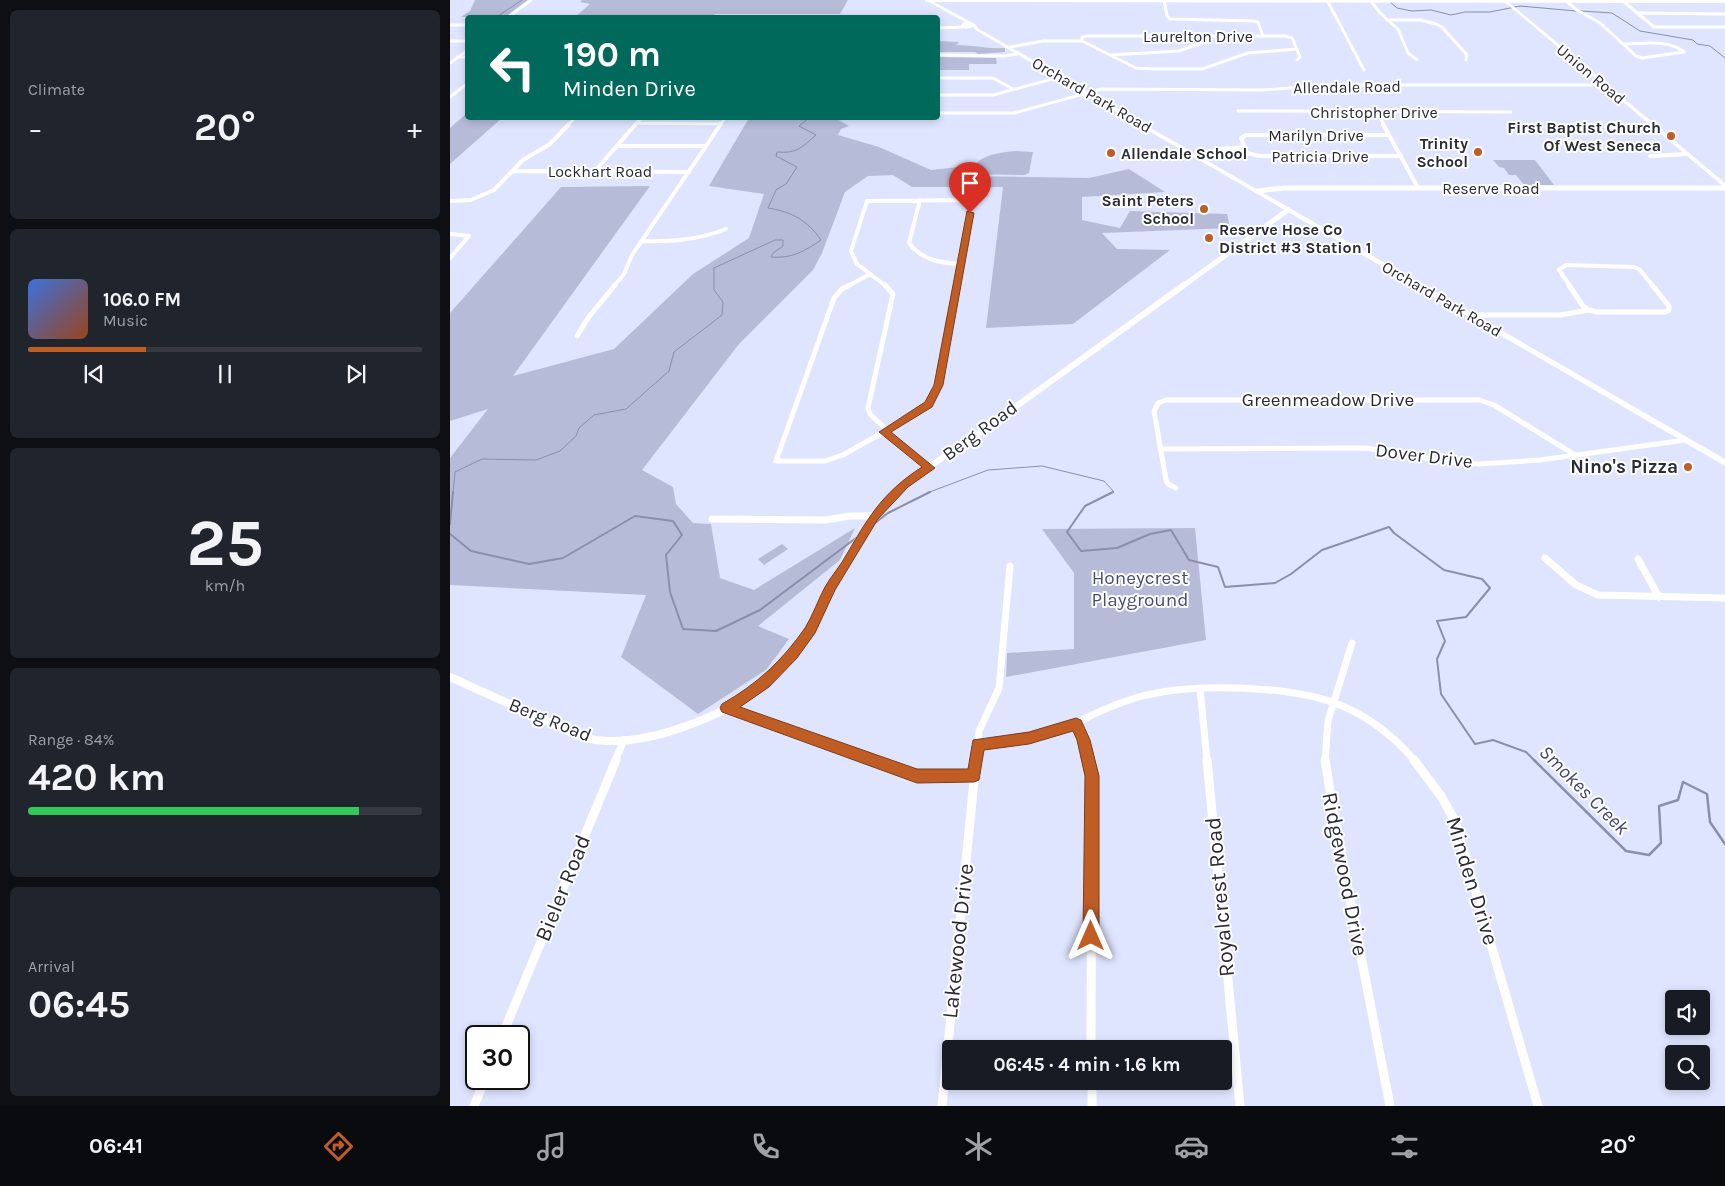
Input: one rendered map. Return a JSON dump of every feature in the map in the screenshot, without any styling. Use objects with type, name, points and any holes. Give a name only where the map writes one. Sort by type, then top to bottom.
[{"type":"main road","name":"Orchard Park Road","points":[[927,0],[962,24],[974,26],[1725,463]]},
{"type":"main road","name":"Union Road","points":[[1504,0],[1725,187]]},
{"type":"main road","points":[[962,24],[974,26]]},
{"type":"street","points":[[511,15],[531,0]]},
{"type":"street","points":[[927,0],[1725,1]]},
{"type":"street","points":[[1164,0],[1167,16],[1170,19],[1252,20],[1258,22],[1263,36]]},
{"type":"street","points":[[1326,0],[1364,70]]},
{"type":"street","points":[[1371,0],[1398,30],[1408,53],[1417,60]]},
{"type":"street","points":[[1569,1],[1577,10],[1600,23],[1636,56],[1642,58],[1684,52],[1680,48],[1669,45],[1623,44]]},
{"type":"street","points":[[1622,1],[1654,26],[1725,27]]},
{"type":"street","points":[[1638,13],[1725,14]]},
{"type":"street","points":[[1387,20],[1420,20],[1438,25],[1467,55],[1466,60]]},
{"type":"street","points":[[940,28],[962,24]]},
{"type":"street","points":[[450,25],[465,26]]},
{"type":"street","name":"Laurelton Drive","points":[[1082,41],[1082,37],[1086,36],[1290,37],[1296,49]]},
{"type":"street","points":[[1111,55],[1128,52],[1182,51],[1202,43],[1205,36]]},
{"type":"street","points":[[450,40],[465,41]]},
{"type":"street","points":[[1010,48],[1043,41],[1082,41],[1141,69],[1200,69],[1248,53],[1296,49],[1300,57],[1297,60]]},
{"type":"street","points":[[450,63],[465,52]]},
{"type":"street","points":[[940,55],[1005,56],[1018,53]]},
{"type":"street","points":[[457,58],[465,58]]},
{"type":"street","points":[[940,95],[981,96],[1060,77]]},
{"type":"street","points":[[940,78],[993,78],[1013,89]]},
{"type":"street","points":[[450,97],[465,85]]},
{"type":"street","name":"Allendale Road","points":[[940,113],[1014,113],[1102,89],[1262,90],[1328,85],[1606,86]]},
{"type":"street","name":"Christopher Drive","points":[[1238,111],[1511,112]]},
{"type":"street","points":[[1377,112],[1418,188]]},
{"type":"street","points":[[450,201],[471,200],[494,190],[523,160],[550,144],[573,120]]},
{"type":"street","points":[[595,171],[639,120]]},
{"type":"street","points":[[577,336],[588,318],[624,274],[632,255],[724,120]]},
{"type":"street","points":[[636,123],[721,124]]},
{"type":"street","name":"Marilyn Drive","points":[[1198,157],[1220,149],[1244,147],[1241,138],[1246,135],[1389,135]]},
{"type":"street","points":[[616,146],[705,146]]},
{"type":"street","name":"Patricia Drive","points":[[1244,147],[1249,154],[1259,156],[1401,156]]},
{"type":"street","points":[[1650,156],[1687,154]]},
{"type":"street","name":"Lockhart Road","points":[[512,171],[688,172]]},
{"type":"street","name":"Reserve Road","points":[[1257,191],[1284,188],[1725,187]]},
{"type":"street","points":[[920,200],[909,243],[912,248],[932,259],[960,264]]},
{"type":"street","points":[[870,274],[842,289],[834,298],[776,461],[825,461],[843,455],[886,431],[922,409],[933,398],[939,385],[972,200],[867,201],[851,251],[852,257],[870,274],[890,288],[893,294],[868,408],[870,414],[886,431],[929,468]]},
{"type":"street","name":"Berg Road","points":[[450,676],[586,738],[624,740],[680,729],[752,694],[798,648],[818,617],[830,588],[844,568],[874,516],[904,484],[1288,210]]},
{"type":"street","points":[[641,242],[686,241],[726,229]]},
{"type":"street","points":[[450,234],[469,236],[450,258]]},
{"type":"street","points":[[1470,315],[1560,315],[1589,310],[1597,312],[1665,312],[1669,310],[1669,306],[1640,270],[1634,266],[1566,265],[1561,267],[1559,270],[1583,306],[1589,310]]},
{"type":"street","name":"Greenmeadow Drive","points":[[1176,488],[1168,484],[1166,480],[1154,408],[1158,403],[1166,400],[1475,400],[1494,405],[1576,455]]},
{"type":"street","name":"Dover Drive","points":[[1160,448],[1366,448],[1450,462],[1479,464],[1521,462],[1686,440]]},
{"type":"street","points":[[712,519],[826,520],[850,516],[874,516]]},
{"type":"street","points":[[1544,558],[1576,585],[1590,592],[1614,597],[1725,598]]},
{"type":"street","points":[[1638,559],[1659,597]]},
{"type":"street","points":[[726,708],[917,776],[974,775],[982,723],[999,688],[1010,566]]},
{"type":"street","name":"Ridgewood Drive","points":[[1352,643],[1326,734],[1328,784],[1390,1106]]},
{"type":"street","name":"Minden Drive","points":[[978,744],[1014,741],[1036,736],[1076,724],[1114,706],[1137,698],[1168,691],[1200,688],[1287,690],[1334,702],[1371,721],[1405,748],[1429,776],[1451,812],[1470,865],[1538,1106]]},
{"type":"street","name":"Royalcrest Road","points":[[1200,688],[1240,1106]]},
{"type":"street","points":[[1076,724],[1084,740],[1092,776],[1091,1040]]},
{"type":"street","name":"Bieler Road","points":[[507,1025],[624,740]]},
{"type":"street","name":"Lakewood Drive","points":[[942,1106],[974,775]]},
{"type":"street","points":[[474,1106],[481,1090]]},
{"type":"street","points":[[1092,1090],[1092,1106]]},
{"type":"green space","points":[[475,0],[528,0],[508,15],[465,15],[465,17],[461,17],[470,11]]},
{"type":"green space","points":[[582,0],[848,0],[840,14],[714,15],[577,15],[590,4],[580,2]]},
{"type":"green space","points":[[940,41],[959,42],[956,45],[1005,48],[1005,52],[978,54],[975,52],[940,52]]},
{"type":"green space","points":[[940,57],[996,58],[997,64],[969,64],[969,70],[940,70]]},
{"type":"green space","points":[[465,115],[465,120],[500,120],[450,164],[450,128]]},
{"type":"green space","points":[[748,120],[838,120],[849,126],[841,129],[838,135],[879,147],[931,170],[959,167],[964,176],[1089,178],[1129,169],[1165,192],[1082,197],[1082,220],[1120,228],[1130,211],[1227,214],[1230,228],[1102,233],[1117,249],[1170,250],[1073,324],[986,328],[1003,187],[912,187],[893,175],[868,176],[845,192],[822,253],[813,270],[739,344],[642,470],[673,487],[676,504],[693,523],[711,524],[720,578],[754,590],[855,528],[840,560],[758,626],[789,639],[766,670],[698,714],[621,657],[646,595],[450,585],[450,458],[488,409],[450,421],[450,313],[561,187],[650,186],[513,376],[614,349],[693,274],[749,238],[764,194],[709,186]]},
{"type":"green space","points":[[1014,151],[1033,152],[1029,173],[1024,175],[972,174],[977,163],[982,159],[994,154]]},
{"type":"green space","points":[[1493,160],[1535,160],[1554,185],[1524,185],[1516,175],[1509,175],[1504,168],[1499,167]]},
{"type":"green space","name":"Honeycrest Playground","points":[[1195,528],[1206,640],[1006,677],[1007,653],[1074,649],[1074,573],[1042,529]]},
{"type":"green space","points":[[782,544],[788,549],[764,565],[758,559]]},
{"type":"waterway","points":[[500,15],[522,0]]},
{"type":"waterway","points":[[1389,1],[1397,8],[1412,11],[1431,10],[1451,15],[1465,12],[1490,12],[1520,6],[1576,11]]},
{"type":"waterway","points":[[1581,11],[1612,13],[1640,31],[1693,40],[1697,44],[1710,46],[1725,58]]},
{"type":"waterway","name":"Smokes Creek","points":[[453,493],[455,472],[482,459],[536,460],[560,451],[576,436],[579,428],[594,415],[626,409],[669,371],[674,352],[722,315],[723,302],[714,290],[714,268],[775,240],[783,240],[783,246],[773,253],[771,257],[785,257],[798,253],[821,240],[810,227],[798,218],[768,208],[776,190],[786,184],[797,167],[776,156],[777,152],[794,151],[816,135],[799,126],[806,120]]},
{"type":"waterway","name":"Smokes Creek","points":[[927,493],[988,470],[1042,466],[1104,481],[1114,492],[1112,492]]},
{"type":"waterway","name":"Smokes Creek","points":[[450,524],[453,492]]},
{"type":"waterway","name":"Smokes Creek","points":[[875,523],[888,513],[930,492]]},
{"type":"waterway","name":"Smokes Creek","points":[[1112,492],[1085,506],[1067,532],[1081,551],[1117,548],[1150,534],[1171,530],[1189,560],[1218,567],[1225,587],[1275,583],[1291,574],[1322,550],[1389,527],[1394,533],[1444,570],[1482,579],[1490,588],[1466,617],[1437,621],[1445,641],[1437,659],[1441,694],[1475,744],[1493,740],[1526,752],[1534,760]]},
{"type":"waterway","name":"Smokes Creek","points":[[450,534],[471,551],[529,564],[563,558],[635,516],[673,521],[682,535],[666,555],[670,592],[683,629],[716,631],[760,610],[856,538]]},
{"type":"waterway","name":"Smokes Creek","points":[[1534,760],[1626,851],[1649,855],[1661,843],[1659,806],[1678,800],[1683,782],[1707,794],[1710,822],[1725,844]]},
{"type":"place","name":"First Baptist Church Of West Seneca","points":[[1671,136]]},
{"type":"place","name":"Trinity School","points":[[1478,152]]},
{"type":"place","name":"Allendale School","points":[[1111,153]]},
{"type":"place","name":"Saint Peters School","points":[[1204,209]]},
{"type":"place","name":"Reserve Hose Co District #3 Station 1","points":[[1209,238]]},
{"type":"place","name":"Nino's Pizza","points":[[1688,467]]},
{"type":"route","points":[[970,213],[939,385],[929,404],[884,432],[929,468],[904,484],[874,516],[844,568],[830,588],[818,617],[793,654],[777,672],[752,694],[726,708],[917,776],[974,775],[978,744],[1014,741],[1044,735],[1076,724],[1084,740],[1092,776],[1091,936]]}]
